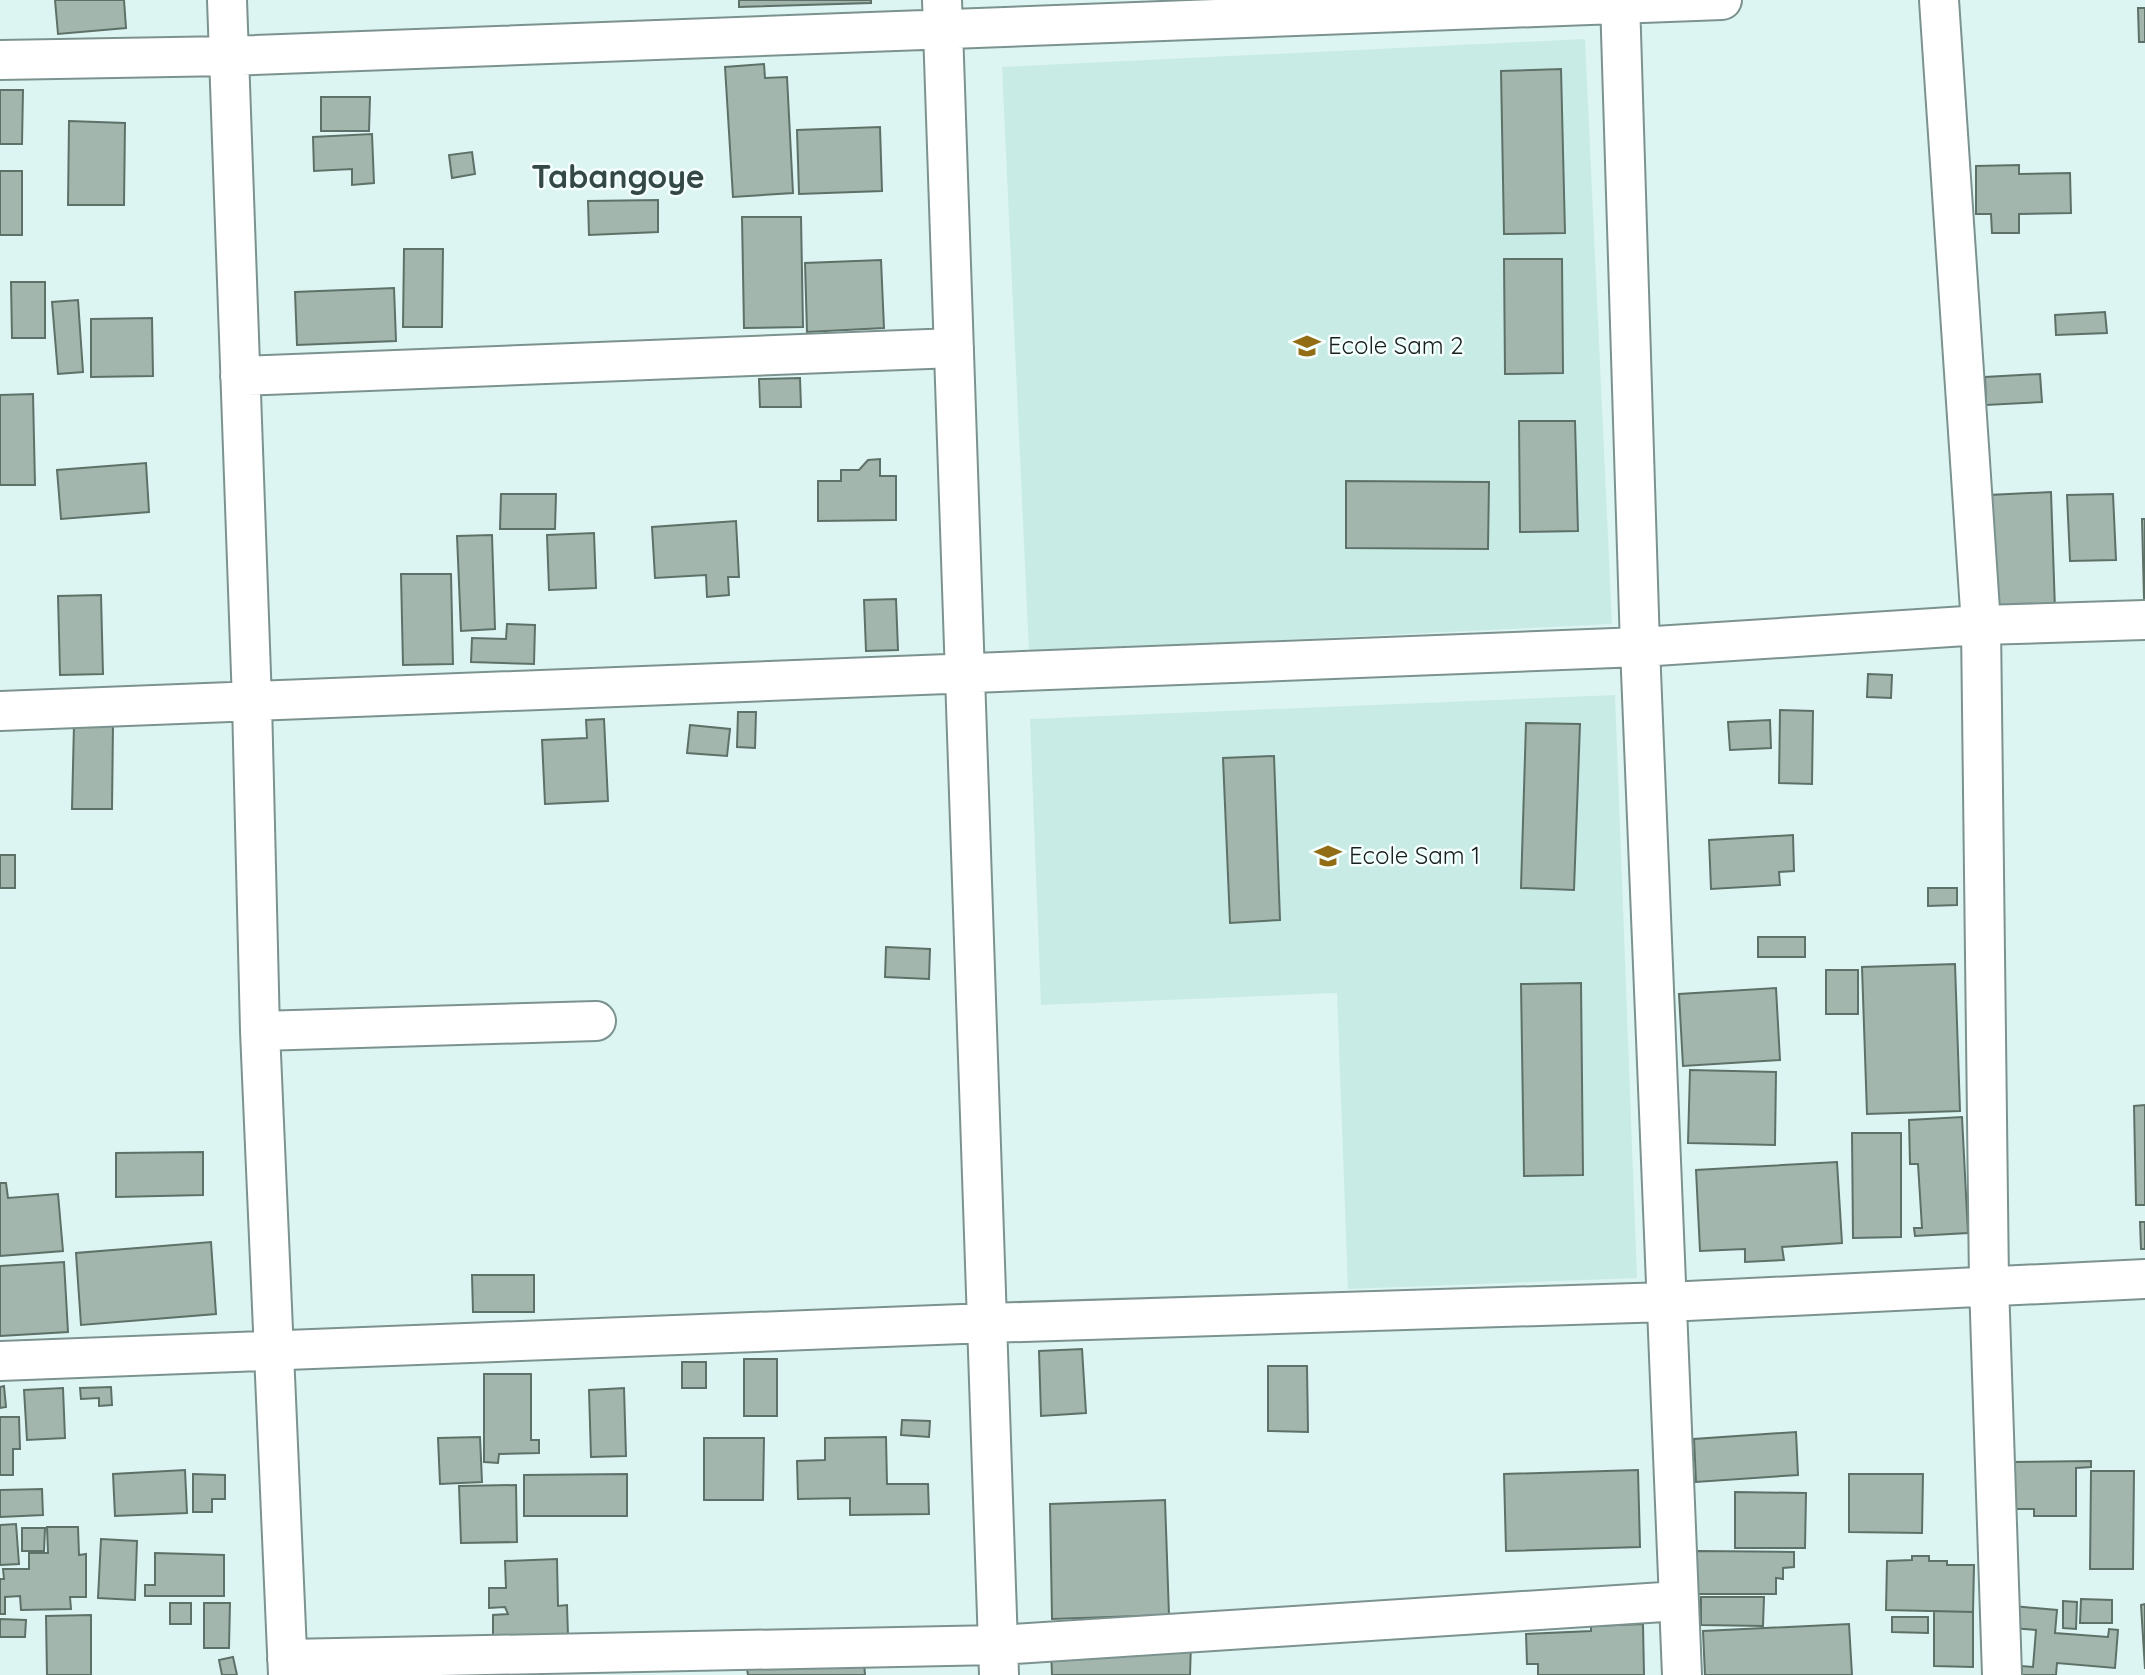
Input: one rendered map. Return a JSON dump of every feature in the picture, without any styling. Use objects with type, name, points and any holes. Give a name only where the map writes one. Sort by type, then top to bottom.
[{"type":"street","points":[[227,0],[252,702],[260,1031],[276,1350],[287,1667],[999,1660],[1679,1601]]},
{"type":"street","points":[[0,60],[229,56],[942,14],[1723,0]]},
{"type":"street","points":[[1939,0],[1981,625],[1989,1284],[2002,1675]]},
{"type":"street","points":[[1620,3],[1640,647],[1682,1675]]},
{"type":"street","points":[[942,14],[999,1660]]},
{"type":"street","points":[[240,376],[954,348]]},
{"type":"street","points":[[0,711],[1640,647],[1981,625],[2145,620]]},
{"type":"street","points":[[260,1031],[596,1021]]},
{"type":"street","points":[[0,1361],[988,1323],[1667,1302],[1989,1284],[2145,1279]]},
{"type":"shaded area","name":"Ecole Sam 2","points":[[1585,39],[1612,624],[1029,652],[1002,67]]},
{"type":"shaded area","name":"Ecole Sam 1","points":[[1615,695],[1637,1278],[1348,1289],[1337,993],[1041,1005],[1030,719]]},
{"type":"building","points":[[55,0],[124,0],[126,28],[58,34]]},
{"type":"building","points":[[739,0],[871,0],[871,3],[739,7]]},
{"type":"building","points":[[2138,8],[2145,8],[2145,42],[2139,42]]},
{"type":"building","points":[[764,64],[765,78],[787,77],[793,193],[733,197],[725,67]]},
{"type":"building","points":[[1561,69],[1565,233],[1504,234],[1501,71]]},
{"type":"building","points":[[0,90],[23,90],[22,144],[0,144]]},
{"type":"building","points":[[321,97],[370,97],[369,131],[321,131]]},
{"type":"building","points":[[69,121],[125,123],[124,205],[68,205]]},
{"type":"building","points":[[880,127],[882,191],[799,194],[797,130]]},
{"type":"building","points":[[372,134],[374,183],[352,185],[352,169],[314,171],[313,137]]},
{"type":"building","points":[[472,152],[475,174],[452,178],[449,155]]},
{"type":"building","points":[[2019,165],[2019,174],[2070,173],[2071,213],[2019,214],[2019,233],[1992,233],[1991,214],[1976,214],[1976,166]]},
{"type":"building","points":[[0,171],[22,171],[22,235],[0,235]]},
{"type":"building","points":[[658,200],[658,232],[589,235],[588,201]]},
{"type":"building","points":[[742,217],[801,217],[803,327],[744,328]]},
{"type":"building","points":[[404,249],[443,249],[442,327],[403,327]]},
{"type":"building","points":[[1504,259],[1562,259],[1563,373],[1505,374]]},
{"type":"building","points":[[881,260],[884,328],[807,332],[805,263]]},
{"type":"building","points":[[11,282],[45,282],[45,338],[12,338]]},
{"type":"building","points":[[394,288],[396,341],[297,345],[295,292]]},
{"type":"building","points":[[78,300],[83,372],[58,374],[52,302]]},
{"type":"building","points":[[2105,312],[2107,333],[2056,335],[2055,315]]},
{"type":"building","points":[[152,318],[153,376],[91,377],[91,319]]},
{"type":"building","points":[[2040,374],[2042,402],[1986,405],[1985,377]]},
{"type":"building","points":[[800,378],[801,407],[760,407],[759,379]]},
{"type":"building","points":[[33,394],[35,485],[0,485],[0,395]]},
{"type":"building","points":[[1519,421],[1575,421],[1578,531],[1520,532]]},
{"type":"building","points":[[880,459],[880,476],[896,476],[896,520],[818,521],[818,481],[841,481],[841,470],[859,470],[868,460]]},
{"type":"building","points":[[146,463],[149,512],[61,519],[57,470]]},
{"type":"building","points":[[1346,481],[1489,482],[1488,549],[1346,548]]},
{"type":"building","points":[[2051,492],[2055,610],[1993,613],[1989,495]]},
{"type":"building","points":[[501,494],[556,494],[555,529],[500,529]]},
{"type":"building","points":[[2113,494],[2116,560],[2070,561],[2067,495]]},
{"type":"building","points":[[2142,519],[2145,519],[2145,599],[2144,599]]},
{"type":"building","points":[[736,521],[739,577],[728,577],[729,595],[707,597],[706,575],[655,578],[652,527]]},
{"type":"building","points":[[594,533],[596,588],[549,590],[547,535]]},
{"type":"building","points":[[492,535],[495,629],[461,631],[457,536]]},
{"type":"building","points":[[401,574],[451,574],[453,664],[403,665]]},
{"type":"building","points":[[101,595],[103,674],[60,675],[58,596]]},
{"type":"building","points":[[896,599],[898,650],[866,651],[864,600]]},
{"type":"building","points":[[507,624],[535,625],[534,664],[471,662],[472,638],[506,639]]},
{"type":"building","points":[[1868,674],[1892,675],[1891,698],[1867,697]]},
{"type":"building","points":[[1780,710],[1813,711],[1812,784],[1779,783]]},
{"type":"building","points":[[738,712],[756,712],[755,748],[737,747]]},
{"type":"building","points":[[604,719],[608,801],[545,804],[542,740],[587,738],[586,720]]},
{"type":"building","points":[[1770,720],[1771,748],[1730,750],[1728,722]]},
{"type":"building","points":[[1526,723],[1580,724],[1574,890],[1521,888]]},
{"type":"building","points":[[74,724],[113,724],[112,809],[72,809]]},
{"type":"building","points":[[690,725],[730,729],[727,756],[687,753]]},
{"type":"building","points":[[1274,756],[1280,920],[1230,923],[1223,758]]},
{"type":"building","points":[[1793,835],[1794,871],[1779,872],[1780,885],[1711,889],[1709,840]]},
{"type":"building","points":[[0,855],[15,855],[15,888],[0,888]]},
{"type":"building","points":[[1928,888],[1957,888],[1957,905],[1928,906]]},
{"type":"building","points":[[1758,937],[1805,937],[1805,957],[1758,957]]},
{"type":"building","points":[[886,947],[930,949],[929,979],[885,977]]},
{"type":"building","points":[[1955,964],[1960,1111],[1867,1114],[1862,967]]},
{"type":"building","points":[[1826,970],[1858,970],[1858,1014],[1826,1014]]},
{"type":"building","points":[[1581,983],[1583,1175],[1524,1176],[1521,984]]},
{"type":"building","points":[[1776,988],[1780,1060],[1683,1066],[1679,994]]},
{"type":"building","points":[[1690,1070],[1776,1072],[1775,1145],[1688,1143]]},
{"type":"building","points":[[2145,1105],[2145,1205],[2136,1205],[2134,1106]]},
{"type":"building","points":[[1962,1117],[1968,1233],[1915,1236],[1914,1228],[1922,1228],[1918,1164],[1910,1164],[1909,1120]]},
{"type":"building","points":[[1852,1133],[1901,1133],[1901,1237],[1853,1238]]},
{"type":"building","points":[[203,1152],[203,1195],[116,1197],[116,1153]]},
{"type":"building","points":[[1837,1162],[1842,1243],[1782,1247],[1784,1260],[1745,1262],[1745,1249],[1700,1251],[1696,1170]]},
{"type":"building","points":[[0,1183],[6,1183],[8,1198],[58,1194],[63,1251],[0,1256]]},
{"type":"building","points":[[2140,1222],[2145,1222],[2145,1249],[2141,1249]]},
{"type":"building","points":[[211,1242],[216,1314],[81,1325],[76,1253]]},
{"type":"building","points":[[64,1262],[68,1332],[0,1336],[0,1266]]},
{"type":"building","points":[[472,1275],[534,1275],[534,1312],[473,1312]]},
{"type":"building","points":[[1082,1349],[1086,1413],[1041,1416],[1039,1351]]},
{"type":"building","points":[[744,1359],[777,1359],[777,1416],[744,1416]]},
{"type":"building","points":[[682,1362],[706,1362],[706,1388],[682,1388]]},
{"type":"building","points":[[1268,1366],[1307,1366],[1308,1432],[1268,1431]]},
{"type":"building","points":[[484,1374],[531,1374],[531,1440],[539,1440],[539,1453],[499,1454],[498,1463],[484,1462]]},
{"type":"building","points":[[4,1386],[6,1407],[0,1408],[0,1387]]},
{"type":"building","points":[[111,1387],[112,1405],[99,1406],[99,1398],[81,1399],[80,1388]]},
{"type":"building","points":[[63,1388],[65,1438],[27,1440],[24,1390]]},
{"type":"building","points":[[624,1388],[626,1456],[591,1457],[589,1390]]},
{"type":"building","points":[[0,1417],[19,1417],[20,1449],[13,1449],[13,1475],[0,1475]]},
{"type":"building","points":[[902,1420],[930,1421],[929,1437],[901,1435]]},
{"type":"building","points":[[1796,1432],[1798,1475],[1696,1482],[1694,1439]]},
{"type":"building","points":[[480,1437],[482,1482],[440,1484],[438,1438]]},
{"type":"building","points":[[886,1437],[887,1484],[928,1484],[929,1514],[850,1515],[850,1498],[798,1499],[797,1461],[825,1460],[825,1438]]},
{"type":"building","points":[[704,1438],[764,1438],[763,1500],[704,1500]]},
{"type":"building","points":[[2091,1461],[2091,1467],[2076,1468],[2076,1516],[2034,1516],[2034,1509],[2008,1509],[2007,1462]]},
{"type":"building","points":[[185,1470],[187,1513],[115,1516],[113,1474]]},
{"type":"building","points":[[1638,1470],[1640,1547],[1506,1551],[1504,1474]]},
{"type":"building","points":[[2091,1471],[2134,1471],[2133,1569],[2090,1569]]},
{"type":"building","points":[[193,1474],[225,1475],[225,1499],[212,1499],[212,1512],[193,1512]]},
{"type":"building","points":[[627,1474],[627,1516],[524,1516],[524,1475]]},
{"type":"building","points":[[1849,1474],[1923,1474],[1922,1533],[1849,1532]]},
{"type":"building","points":[[516,1485],[517,1542],[461,1543],[459,1486]]},
{"type":"building","points":[[42,1489],[43,1515],[0,1517],[0,1490]]},
{"type":"building","points":[[1735,1492],[1806,1493],[1805,1548],[1735,1548]]},
{"type":"building","points":[[1165,1500],[1169,1615],[1052,1619],[1050,1504]]},
{"type":"building","points":[[16,1524],[19,1564],[0,1565],[0,1525]]},
{"type":"building","points":[[47,1527],[78,1527],[79,1555],[86,1554],[86,1597],[70,1597],[71,1609],[21,1610],[20,1596],[5,1597],[5,1614],[0,1614],[0,1579],[4,1579],[3,1569],[29,1569],[29,1553],[48,1553]]},
{"type":"building","points":[[22,1528],[45,1528],[44,1551],[22,1551]]},
{"type":"building","points":[[101,1539],[137,1541],[135,1600],[98,1598]]},
{"type":"building","points":[[1697,1551],[1794,1552],[1794,1567],[1783,1568],[1783,1579],[1776,1578],[1776,1594],[1696,1594]]},
{"type":"building","points":[[155,1553],[224,1555],[224,1596],[145,1596],[145,1585],[155,1585]]},
{"type":"building","points":[[1912,1556],[1929,1556],[1929,1561],[1947,1561],[1947,1565],[1974,1565],[1973,1612],[1886,1610],[1887,1561],[1912,1560]]},
{"type":"building","points":[[557,1559],[558,1606],[567,1605],[568,1636],[493,1638],[493,1615],[508,1614],[505,1607],[489,1608],[489,1588],[506,1588],[505,1561]]},
{"type":"building","points":[[1701,1597],[1764,1597],[1763,1626],[1701,1625]]},
{"type":"building","points":[[2081,1599],[2112,1600],[2112,1623],[2080,1623]]},
{"type":"building","points":[[2063,1601],[2077,1602],[2076,1629],[2063,1628]]},
{"type":"building","points":[[170,1603],[191,1603],[191,1624],[170,1624]]},
{"type":"building","points":[[204,1603],[230,1603],[229,1648],[204,1648]]},
{"type":"building","points":[[2145,1604],[2145,1669],[2141,1605]]},
{"type":"building","points":[[2013,1606],[2057,1610],[2055,1633],[2108,1637],[2109,1629],[2118,1630],[2115,1668],[2057,1663],[2056,1675],[2022,1675],[2022,1666],[2033,1667],[2036,1630],[2011,1628]]},
{"type":"building","points":[[1934,1611],[1973,1612],[1973,1667],[1934,1666]]},
{"type":"building","points":[[91,1615],[91,1675],[47,1675],[46,1616]]},
{"type":"building","points":[[1892,1617],[1928,1617],[1928,1633],[1892,1632]]},
{"type":"building","points":[[0,1619],[26,1620],[25,1637],[0,1637]]},
{"type":"building","points":[[1643,1624],[1644,1675],[1538,1675],[1538,1664],[1527,1664],[1526,1634],[1591,1631],[1591,1626]]},
{"type":"building","points":[[1849,1624],[1852,1675],[1705,1675],[1703,1631]]},
{"type":"building","points":[[1191,1643],[1190,1675],[1052,1675],[1051,1649]]},
{"type":"building","points":[[233,1657],[237,1675],[222,1675],[219,1660]]},
{"type":"building","points":[[864,1661],[865,1675],[748,1675],[747,1669]]},
{"type":"place","name":"Ecole Sam 2","points":[[1307,346]]},
{"type":"place","name":"Ecole Sam 1","points":[[1328,856]]},
{"type":"district","name":"Tabangoye","points":[[618,177]]}]
